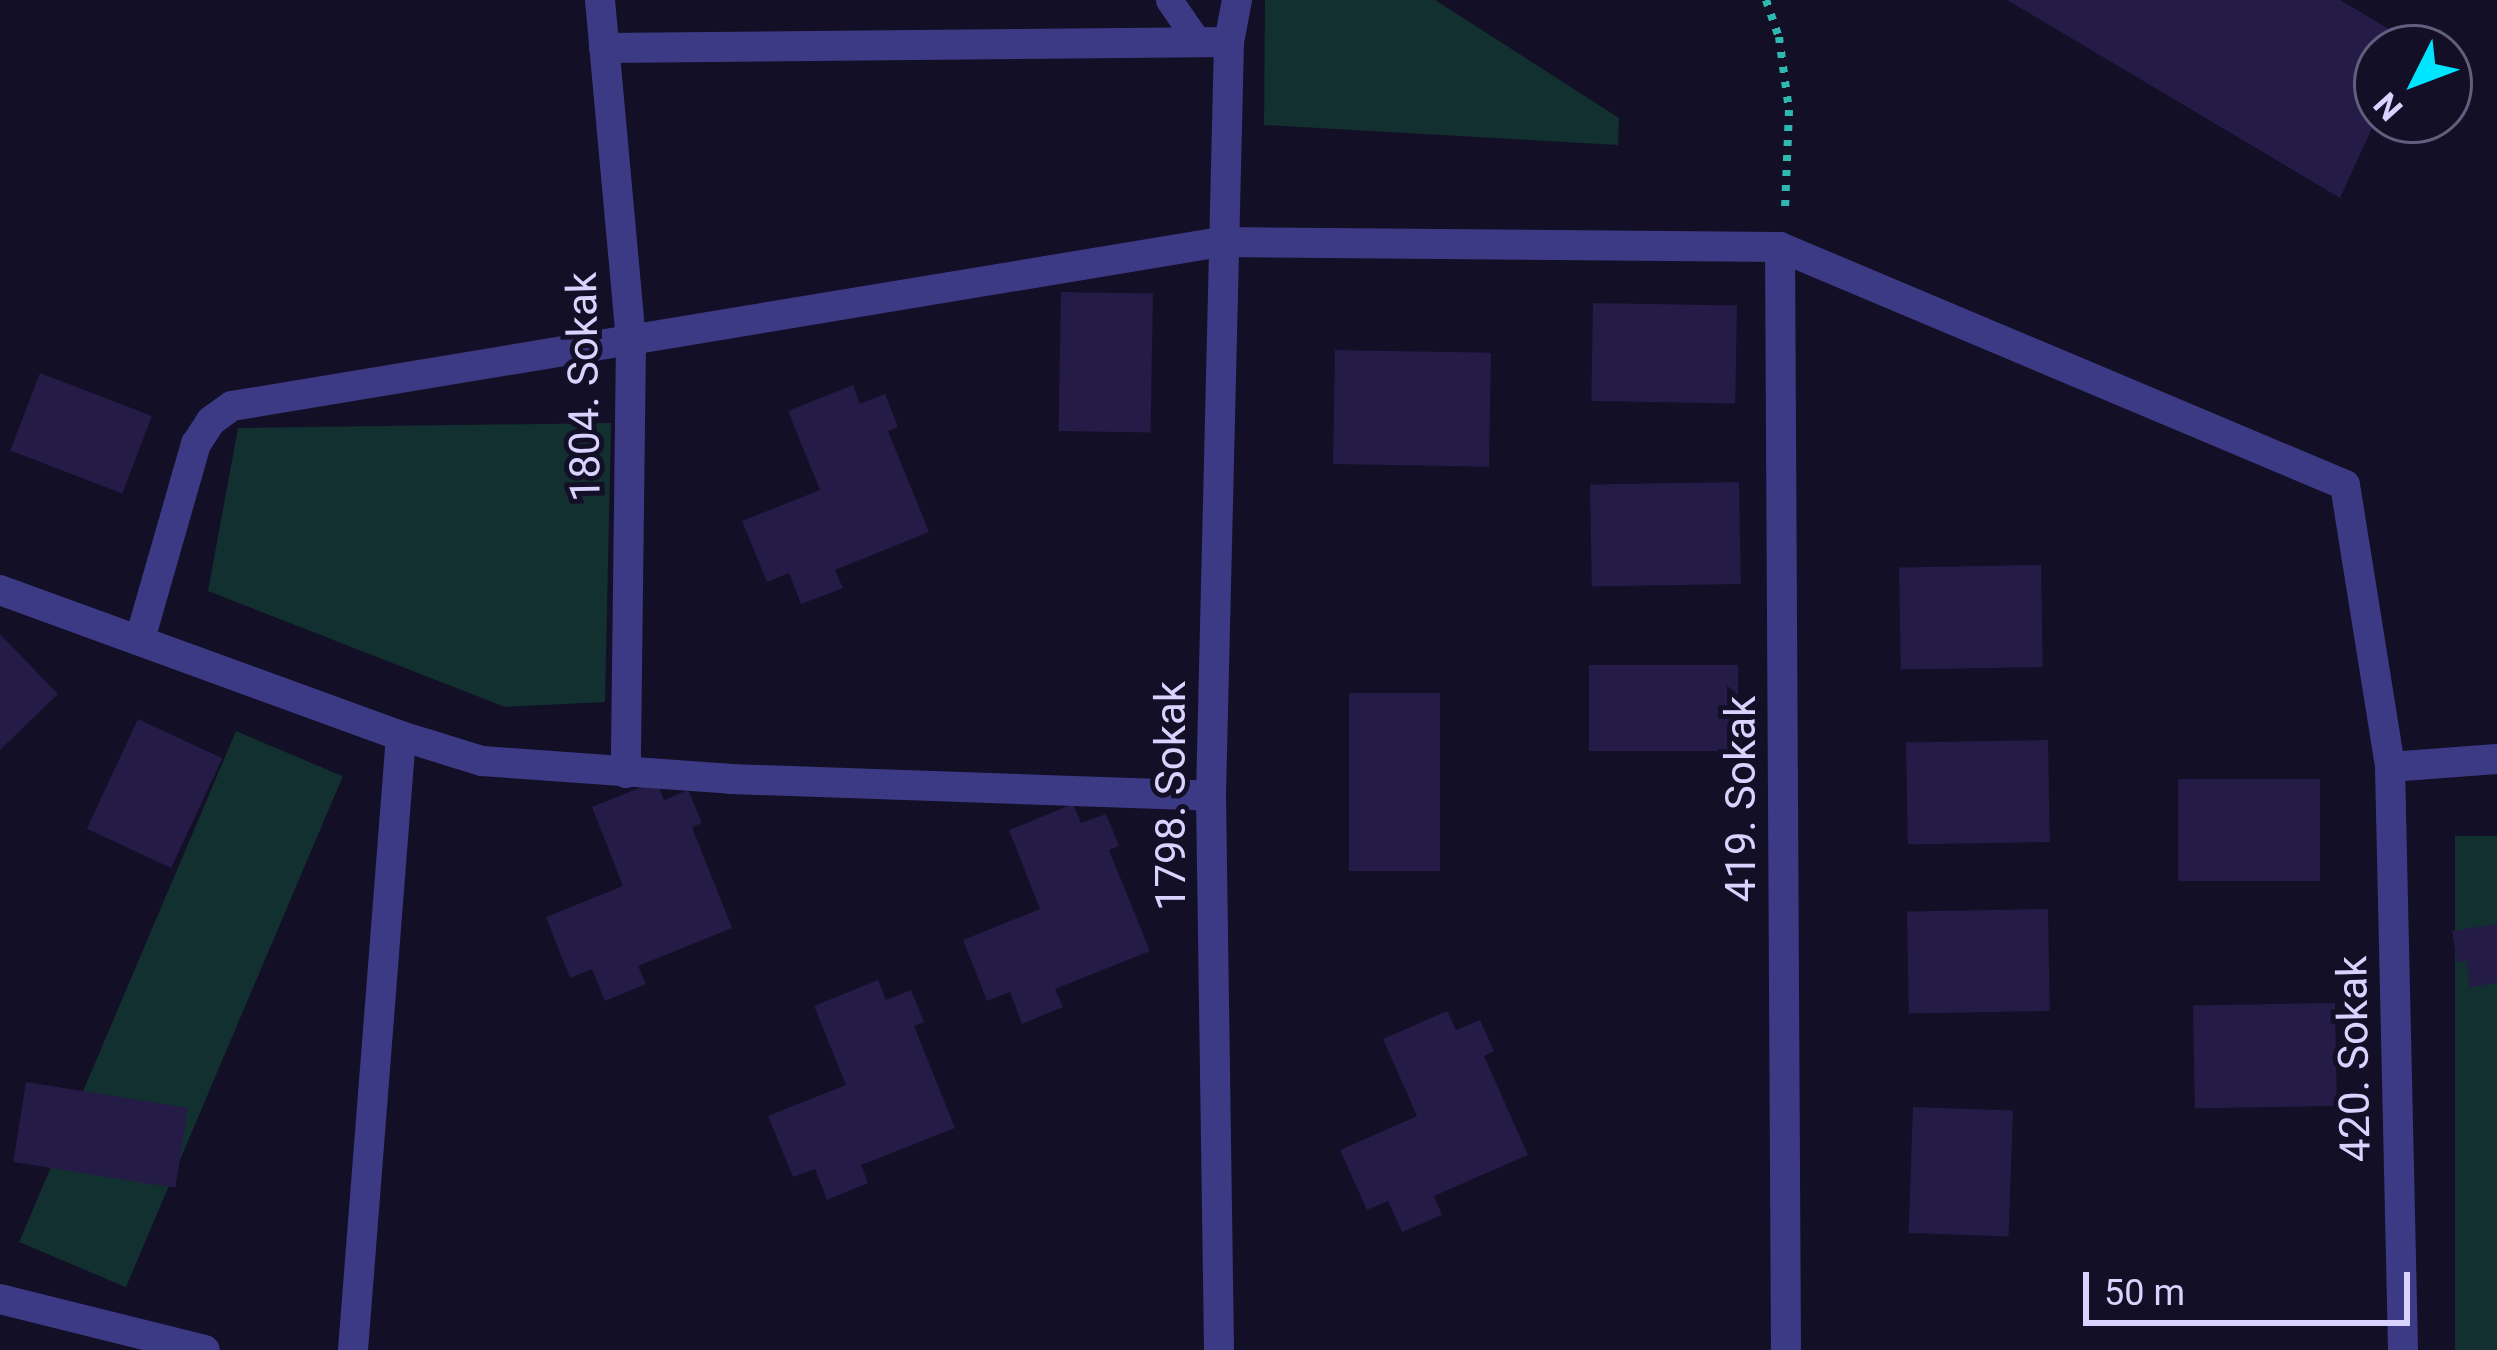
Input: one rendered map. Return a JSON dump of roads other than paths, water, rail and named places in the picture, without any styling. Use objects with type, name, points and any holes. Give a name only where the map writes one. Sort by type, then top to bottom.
[{"type":"street","name":"1804. Sokak","points":[[600,0],[631,342],[626,773]]},
{"type":"street","name":"1798. Sokak","points":[[1220,1350],[1211,796],[1220,242],[1213,42],[1237,0]]},
{"type":"street","points":[[604,48],[1213,42]]},
{"type":"street","points":[[140,639],[196,444],[211,422],[232,406],[1220,242],[1780,247]]},
{"type":"street","name":"420. Sokak","points":[[1780,247],[2345,485],[2390,767],[2403,1350]]},
{"type":"street","name":"419. Sokak","points":[[1780,247],[1786,1350]]},
{"type":"street","points":[[0,590],[401,736],[482,760],[626,773],[1211,796]]},
{"type":"street","points":[[353,1350],[401,736]]},
{"type":"street","points":[[2390,767],[2497,758]]},
{"type":"street","points":[[0,1299],[205,1350]]},
{"type":"lane","points":[[1169,0],[1213,42]]}]
